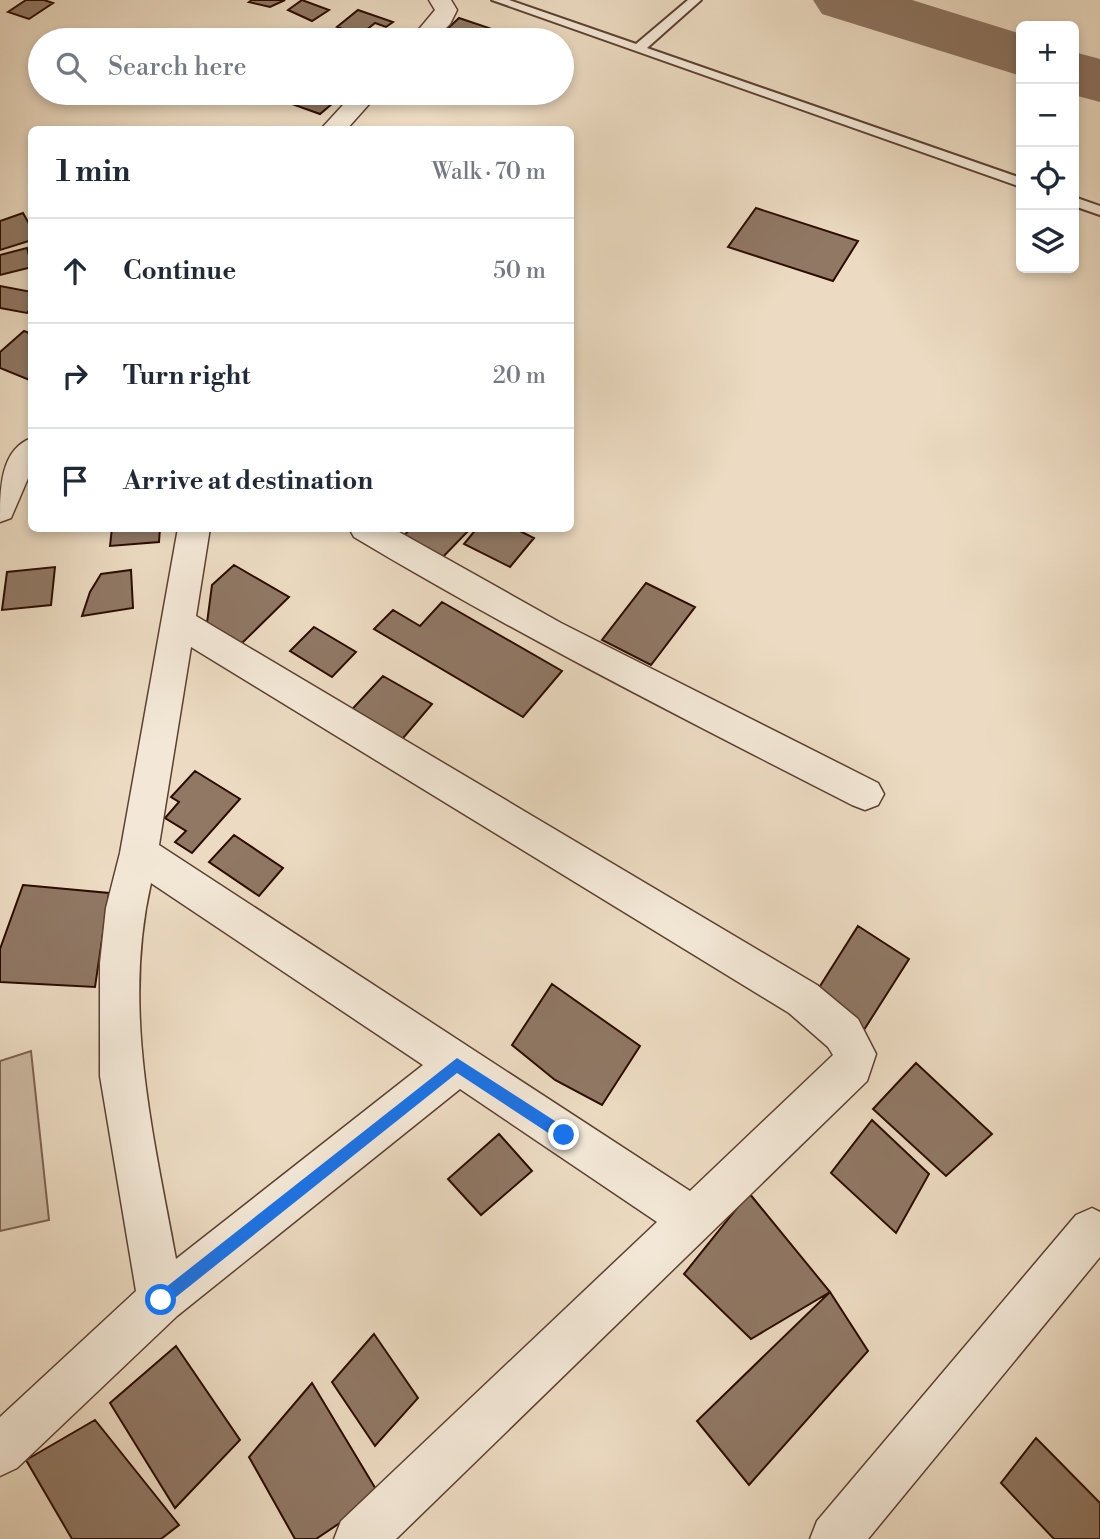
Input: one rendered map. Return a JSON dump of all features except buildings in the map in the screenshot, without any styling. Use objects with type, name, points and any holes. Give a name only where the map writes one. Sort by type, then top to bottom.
[{"type":"street","points":[[433,28],[446,10],[440,0]]},
{"type":"street","points":[[336,126],[356,105]]},
{"type":"street","points":[[0,510],[20,460]]},
{"type":"street","points":[[161,1300],[121,1076],[120,963],[125,908],[139,853],[193,532]]},
{"type":"street","points":[[372,532],[437,572],[587,653],[865,793]]},
{"type":"street","points":[[180,623],[803,999],[843,1033],[855,1055],[852,1066],[359,1539]]},
{"type":"street","points":[[139,853],[692,1219]]},
{"type":"street","points":[[0,1451],[161,1300],[457,1065]]},
{"type":"street","points":[[835,1539],[1092,1231]]},
{"type":"lane","points":[[498,0],[1016,181]]},
{"type":"lane","points":[[638,49],[695,0]]},
{"type":"lane","points":[[1079,203],[1100,211]]},
{"type":"shaded area","points":[[31,1051],[49,1220],[0,1231],[0,1061]]},
{"type":"taxiway","points":[[845,0],[1016,54]]},
{"type":"taxiway","points":[[1079,75],[1100,81]]},
{"type":"route","points":[[161,1300],[457,1065],[564,1135]]}]
